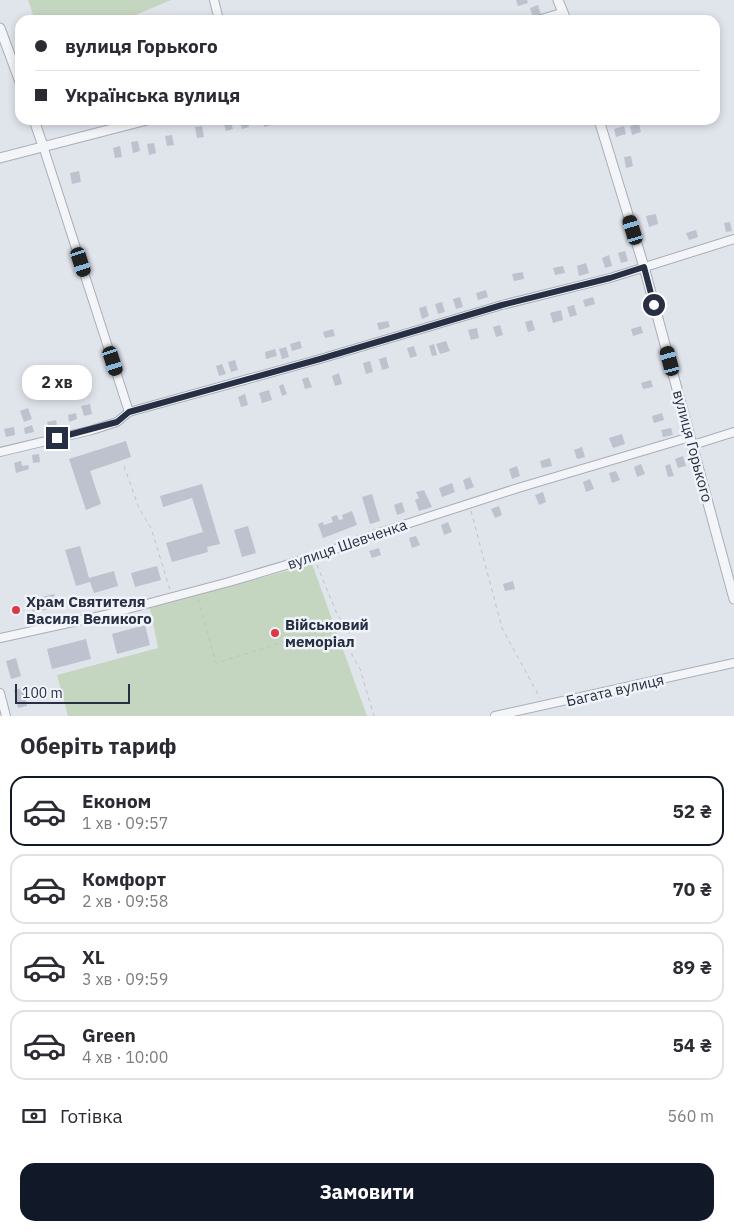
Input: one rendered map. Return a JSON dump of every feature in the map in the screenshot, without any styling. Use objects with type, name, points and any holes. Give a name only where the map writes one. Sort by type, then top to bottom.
[{"type":"street","points":[[214,0],[218,15]]},
{"type":"street","points":[[558,0],[564,15]]},
{"type":"street","points":[[0,28],[15,68]]},
{"type":"street","points":[[36,125],[129,412]]},
{"type":"street","points":[[0,158],[127,125]]},
{"type":"street","name":"вулиця Горького","points":[[601,125],[644,267],[734,599]]},
{"type":"street","points":[[0,452],[92,430],[117,422],[129,412],[320,359],[502,305],[610,278],[734,238]]},
{"type":"street","name":"вулиця Шевченка","points":[[0,638],[195,591],[313,557],[469,504],[691,441],[734,432]]},
{"type":"street","name":"Багата вулиця","points":[[495,716],[734,663]]},
{"type":"street","points":[[0,693],[6,716]]},
{"type":"path","points":[[124,466],[139,508],[151,528],[173,597]]},
{"type":"path","points":[[469,504],[502,628],[544,706]]},
{"type":"path","points":[[313,557],[349,631],[352,655],[360,669],[374,716]]},
{"type":"path","points":[[195,591],[216,663],[344,624]]},
{"type":"green space","points":[[28,0],[171,0],[136,15],[33,15]]},
{"type":"green space","points":[[312,564],[367,716],[68,716],[57,675],[158,648],[150,608]]},
{"type":"building","points":[[516,0],[527,0],[528,3],[518,6]]},
{"type":"building","points":[[538,5],[541,15],[532,15],[530,8]]},
{"type":"building","points":[[224,125],[232,125],[233,129],[226,131]]},
{"type":"building","points":[[241,125],[248,125],[249,127],[242,129]]},
{"type":"building","points":[[639,125],[641,132],[632,135],[630,126]]},
{"type":"building","points":[[202,126],[204,137],[197,138],[195,127]]},
{"type":"building","points":[[624,126],[626,134],[616,137],[614,129]]},
{"type":"building","points":[[172,135],[174,145],[167,146],[165,136]]},
{"type":"building","points":[[138,141],[140,151],[133,153],[131,142]]},
{"type":"building","points":[[154,143],[156,153],[149,155],[147,144]]},
{"type":"building","points":[[120,146],[122,157],[115,158],[113,148]]},
{"type":"building","points":[[631,156],[633,166],[626,168],[624,157]]},
{"type":"building","points":[[79,171],[81,182],[72,184],[70,173]]},
{"type":"building","points":[[656,214],[658,224],[649,227],[646,216]]},
{"type":"building","points":[[730,222],[732,231],[726,232],[724,223]]},
{"type":"building","points":[[696,230],[698,237],[689,240],[686,233]]},
{"type":"building","points":[[625,251],[628,261],[621,263],[618,253]]},
{"type":"building","points":[[609,255],[612,266],[605,268],[602,258]]},
{"type":"building","points":[[586,263],[589,273],[579,276],[577,266]]},
{"type":"building","points":[[563,266],[565,273],[555,275],[553,268]]},
{"type":"building","points":[[523,272],[524,279],[514,281],[512,274]]},
{"type":"building","points":[[486,290],[488,297],[478,300],[476,293]]},
{"type":"building","points":[[460,297],[463,307],[456,309],[453,299]]},
{"type":"building","points":[[593,297],[595,304],[585,307],[583,300]]},
{"type":"building","points":[[442,302],[445,312],[438,314],[435,304]]},
{"type":"building","points":[[574,305],[577,315],[570,317],[567,307]]},
{"type":"building","points":[[426,306],[429,316],[422,319],[419,308]]},
{"type":"building","points":[[561,310],[563,320],[553,323],[550,313]]},
{"type":"building","points":[[532,320],[535,330],[528,332],[525,322]]},
{"type":"building","points":[[388,321],[390,327],[379,330],[377,323]]},
{"type":"building","points":[[500,325],[503,335],[496,337],[493,327]]},
{"type":"building","points":[[641,326],[643,333],[633,336],[631,329]]},
{"type":"building","points":[[477,328],[479,338],[471,340],[468,330]]},
{"type":"building","points":[[333,329],[335,336],[325,338],[323,332]]},
{"type":"building","points":[[300,341],[302,348],[292,351],[290,344]]},
{"type":"building","points":[[446,341],[450,351],[440,354],[436,344]]},
{"type":"building","points":[[434,344],[437,355],[432,356],[429,346]]},
{"type":"building","points":[[414,346],[417,356],[410,358],[407,348]]},
{"type":"building","points":[[286,347],[289,357],[282,359],[279,349]]},
{"type":"building","points":[[275,349],[277,356],[266,359],[265,352]]},
{"type":"building","points":[[386,357],[389,368],[382,370],[379,359]]},
{"type":"building","points":[[235,360],[238,370],[231,372],[228,362]]},
{"type":"building","points":[[370,361],[373,372],[366,374],[363,363]]},
{"type":"building","points":[[222,364],[226,374],[219,376],[216,366]]},
{"type":"building","points":[[339,373],[342,384],[335,386],[332,376]]},
{"type":"building","points":[[308,377],[312,387],[305,389],[302,379]]},
{"type":"building","points":[[651,380],[653,387],[643,389],[641,383]]},
{"type":"building","points":[[283,384],[287,394],[282,396],[279,386]]},
{"type":"building","points":[[269,390],[272,400],[262,403],[259,393]]},
{"type":"building","points":[[245,394],[248,405],[241,407],[238,397]]},
{"type":"building","points":[[90,404],[92,414],[84,416],[81,406]]},
{"type":"building","points":[[28,408],[32,419],[24,422],[20,411]]},
{"type":"building","points":[[76,413],[77,419],[69,422],[68,415]]},
{"type":"building","points":[[662,413],[664,420],[654,423],[652,416]]},
{"type":"building","points":[[56,420],[57,426],[49,428],[47,422]]},
{"type":"building","points":[[32,425],[34,432],[25,434],[24,428]]},
{"type":"building","points":[[14,427],[15,435],[6,437],[4,429]]},
{"type":"building","points":[[671,428],[673,435],[663,437],[661,430]]},
{"type":"building","points":[[622,434],[625,444],[613,448],[609,438]]},
{"type":"building","points":[[126,441],[131,457],[90,471],[101,504],[86,510],[69,459]]},
{"type":"building","points":[[582,447],[585,457],[577,459],[574,450]]},
{"type":"building","points":[[39,454],[40,462],[33,463],[32,455]]},
{"type":"building","points":[[683,456],[686,466],[678,468],[675,459]]},
{"type":"building","points":[[550,458],[552,466],[542,468],[540,461]]},
{"type":"building","points":[[21,461],[22,466],[28,465],[29,469],[16,473],[14,463]]},
{"type":"building","points":[[641,464],[645,474],[637,477],[634,467]]},
{"type":"building","points":[[670,464],[674,476],[668,477],[665,466]]},
{"type":"building","points":[[517,466],[520,476],[512,479],[509,469]]},
{"type":"building","points":[[616,471],[620,480],[612,483],[609,473]]},
{"type":"building","points":[[470,477],[474,487],[466,490],[463,480]]},
{"type":"building","points":[[590,479],[594,489],[586,492],[583,482]]},
{"type":"building","points":[[452,483],[455,492],[442,497],[439,488]]},
{"type":"building","points":[[202,484],[220,544],[207,547],[208,552],[172,562],[166,543],[203,532],[192,498],[163,507],[160,496]]},
{"type":"building","points":[[424,490],[432,507],[419,511],[415,500],[419,498],[416,492]]},
{"type":"building","points":[[543,492],[546,502],[539,505],[535,495]]},
{"type":"building","points":[[372,494],[380,521],[370,524],[362,497]]},
{"type":"building","points":[[402,502],[405,512],[397,515],[394,505]]},
{"type":"building","points":[[499,506],[502,515],[495,518],[491,509]]},
{"type":"building","points":[[352,511],[357,525],[323,538],[318,524],[323,522],[324,525],[333,522],[331,517],[337,515],[339,520],[343,519],[342,515]]},
{"type":"building","points":[[448,522],[452,532],[444,535],[441,525]]},
{"type":"building","points":[[248,526],[256,553],[242,557],[234,530]]},
{"type":"building","points":[[416,536],[420,545],[412,548],[409,538]]},
{"type":"building","points":[[80,546],[89,578],[114,571],[118,586],[94,593],[90,582],[76,586],[65,550]]},
{"type":"building","points":[[379,548],[381,555],[372,558],[369,551]]},
{"type":"building","points":[[157,566],[161,580],[135,587],[131,573]]},
{"type":"building","points":[[513,581],[515,589],[505,591],[503,584]]},
{"type":"building","points":[[54,594],[57,607],[33,613],[30,600]]},
{"type":"building","points":[[145,625],[150,645],[117,654],[112,634]]},
{"type":"building","points":[[86,639],[91,659],[52,669],[47,649]]},
{"type":"building","points":[[16,658],[21,676],[11,679],[6,661]]},
{"type":"building","points":[[23,688],[27,706],[18,708],[14,690]]},
{"type":"place","name":"Храм Святителя Василя Великого","points":[[16,610]]},
{"type":"place","name":"Військовий меморіал","points":[[275,633]]},
{"type":"route","points":[[57,438],[117,422],[129,412],[320,359],[502,305],[610,278],[644,267],[654,305]]}]
